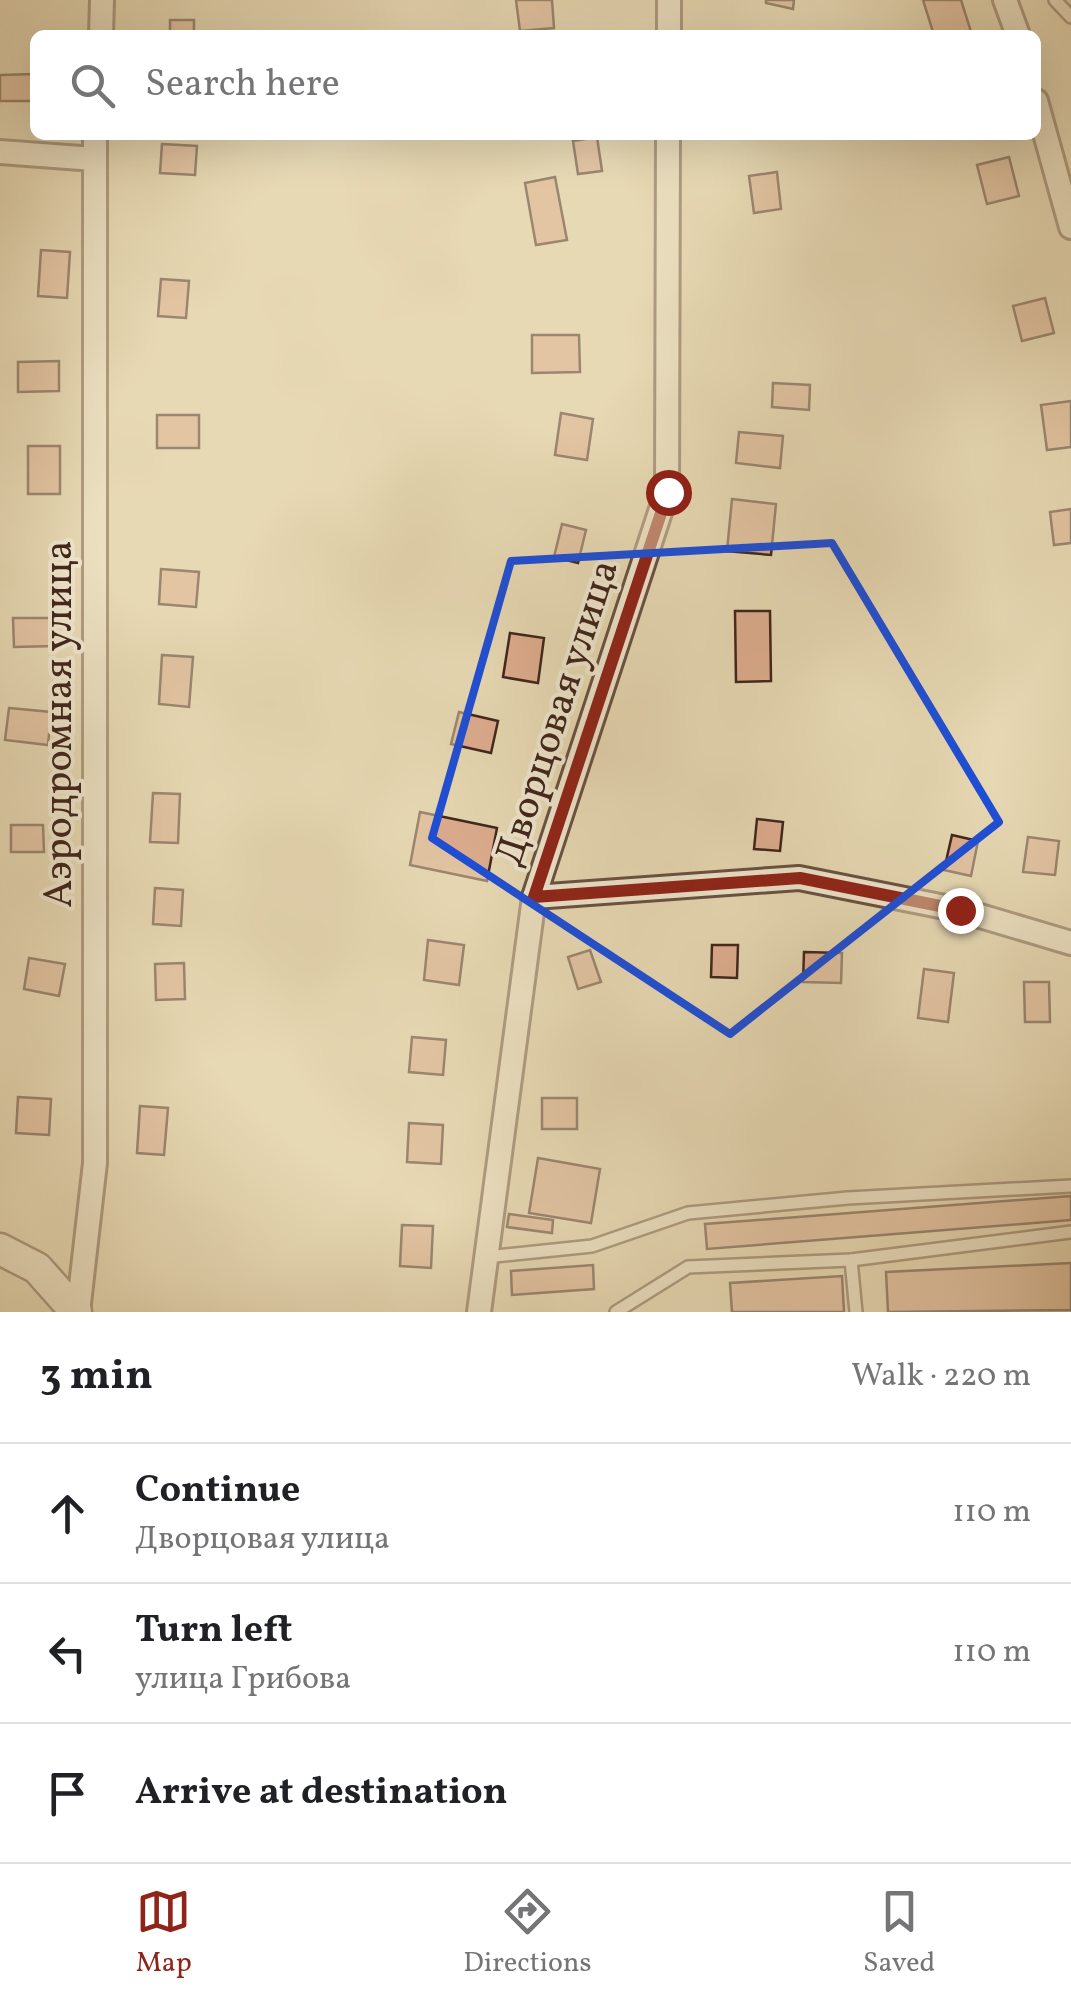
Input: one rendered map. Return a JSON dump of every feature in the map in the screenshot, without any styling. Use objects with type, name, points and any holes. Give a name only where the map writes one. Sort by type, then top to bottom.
[{"type":"street","points":[[100,30],[102,0]]},
{"type":"street","points":[[669,0],[669,30]]},
{"type":"street","points":[[1005,0],[1016,30]]},
{"type":"street","points":[[1041,119],[1071,227]]},
{"type":"street","name":"Аэродромная улица","points":[[77,1312],[96,1163],[95,140]]},
{"type":"street","name":"Дворцовая улица","points":[[479,1312],[534,897],[668,492],[668,140]]},
{"type":"street","points":[[0,152],[94,159]]},
{"type":"street","points":[[534,897],[800,878],[960,910],[1071,943]]},
{"type":"street","points":[[0,1248],[37,1268],[77,1312]]},
{"type":"lane","points":[[1055,0],[1071,17]]},
{"type":"lane","points":[[486,1257],[592,1246],[688,1213],[848,1198],[1071,1186]]},
{"type":"lane","points":[[616,1312],[688,1266],[851,1260],[1071,1232]]},
{"type":"lane","points":[[851,1260],[856,1312]]},
{"type":"highlighted area","points":[[832,543],[999,822],[730,1034],[432,838],[511,561]]},
{"type":"building","points":[[516,0],[552,0],[554,28],[520,30]]},
{"type":"building","points":[[794,0],[793,9],[766,3]]},
{"type":"building","points":[[923,0],[961,0],[970,30],[932,30]]},
{"type":"building","points":[[170,20],[194,20],[194,30],[170,30]]},
{"type":"building","points":[[30,74],[30,101],[0,101],[0,75]]},
{"type":"building","points":[[597,140],[602,171],[578,174],[573,141]]},
{"type":"building","points":[[162,144],[197,146],[195,175],[160,173]]},
{"type":"building","points":[[1009,157],[1019,196],[987,204],[977,165]]},
{"type":"building","points":[[777,172],[781,209],[754,213],[749,176]]},
{"type":"building","points":[[555,177],[567,240],[536,245],[525,183]]},
{"type":"building","points":[[41,250],[70,252],[67,298],[38,296]]},
{"type":"building","points":[[161,279],[189,281],[186,318],[158,316]]},
{"type":"building","points":[[1045,298],[1054,333],[1022,341],[1013,306]]},
{"type":"building","points":[[532,335],[579,335],[580,372],[532,373]]},
{"type":"building","points":[[59,361],[59,391],[18,392],[18,362]]},
{"type":"building","points":[[773,383],[810,385],[809,410],[772,407]]},
{"type":"building","points":[[1071,401],[1071,447],[1047,450],[1041,405]]},
{"type":"building","points":[[561,413],[593,419],[587,460],[555,455]]},
{"type":"building","points":[[157,415],[199,415],[199,448],[157,448]]},
{"type":"building","points":[[739,432],[783,436],[780,468],[736,463]]},
{"type":"building","points":[[28,446],[60,446],[60,494],[28,494]]},
{"type":"building","points":[[732,499],[776,504],[771,555],[727,551]]},
{"type":"building","points":[[1071,509],[1071,543],[1054,545],[1050,512]]},
{"type":"building","points":[[562,524],[586,530],[578,563],[554,557]]},
{"type":"building","points":[[161,569],[199,572],[196,607],[159,604]]},
{"type":"building","points":[[735,611],[770,611],[771,681],[736,682]]},
{"type":"building","points":[[13,618],[55,618],[55,646],[14,647]]},
{"type":"building","points":[[510,633],[544,638],[538,683],[503,677]]},
{"type":"building","points":[[162,655],[193,657],[189,707],[159,704]]},
{"type":"building","points":[[9,708],[51,712],[48,745],[5,740]]},
{"type":"building","points":[[459,712],[498,721],[491,753],[451,744]]},
{"type":"building","points":[[153,793],[180,794],[178,843],[150,842]]},
{"type":"building","points":[[420,812],[497,828],[487,881],[410,865]]},
{"type":"building","points":[[757,819],[783,822],[780,851],[754,849]]},
{"type":"building","points":[[11,825],[43,825],[44,852],[11,852]]},
{"type":"building","points":[[952,835],[978,841],[971,876],[944,870]]},
{"type":"building","points":[[1028,837],[1059,841],[1055,875],[1023,872]]},
{"type":"building","points":[[155,888],[183,890],[181,926],[153,924]]},
{"type":"building","points":[[428,940],[464,945],[459,985],[424,980]]},
{"type":"building","points":[[712,945],[738,945],[737,978],[711,977]]},
{"type":"building","points":[[590,950],[601,982],[578,989],[568,957]]},
{"type":"building","points":[[804,952],[842,953],[841,983],[803,982]]},
{"type":"building","points":[[29,958],[65,964],[59,996],[24,989]]},
{"type":"building","points":[[184,963],[185,999],[156,1000],[155,964]]},
{"type":"building","points":[[924,969],[954,973],[948,1022],[918,1018]]},
{"type":"building","points":[[1024,982],[1049,982],[1050,1022],[1025,1022]]},
{"type":"building","points":[[412,1037],[446,1040],[443,1075],[409,1072]]},
{"type":"building","points":[[18,1097],[51,1099],[49,1135],[16,1133]]},
{"type":"building","points":[[542,1098],[577,1098],[577,1129],[542,1129]]},
{"type":"building","points":[[140,1106],[168,1108],[164,1155],[137,1153]]},
{"type":"building","points":[[409,1123],[443,1125],[441,1164],[407,1162]]},
{"type":"building","points":[[538,1158],[600,1169],[591,1223],[529,1213]]},
{"type":"building","points":[[1071,1196],[1071,1220],[707,1249],[705,1224]]},
{"type":"building","points":[[509,1214],[553,1220],[552,1233],[507,1227]]},
{"type":"building","points":[[402,1225],[433,1226],[431,1268],[400,1266]]},
{"type":"building","points":[[1071,1263],[1071,1310],[888,1312],[886,1272]]},
{"type":"building","points":[[593,1265],[594,1289],[512,1295],[511,1271]]},
{"type":"building","points":[[842,1276],[844,1312],[732,1312],[730,1283]]},
{"type":"route","points":[[668,492],[534,897],[800,878],[960,910]]}]
